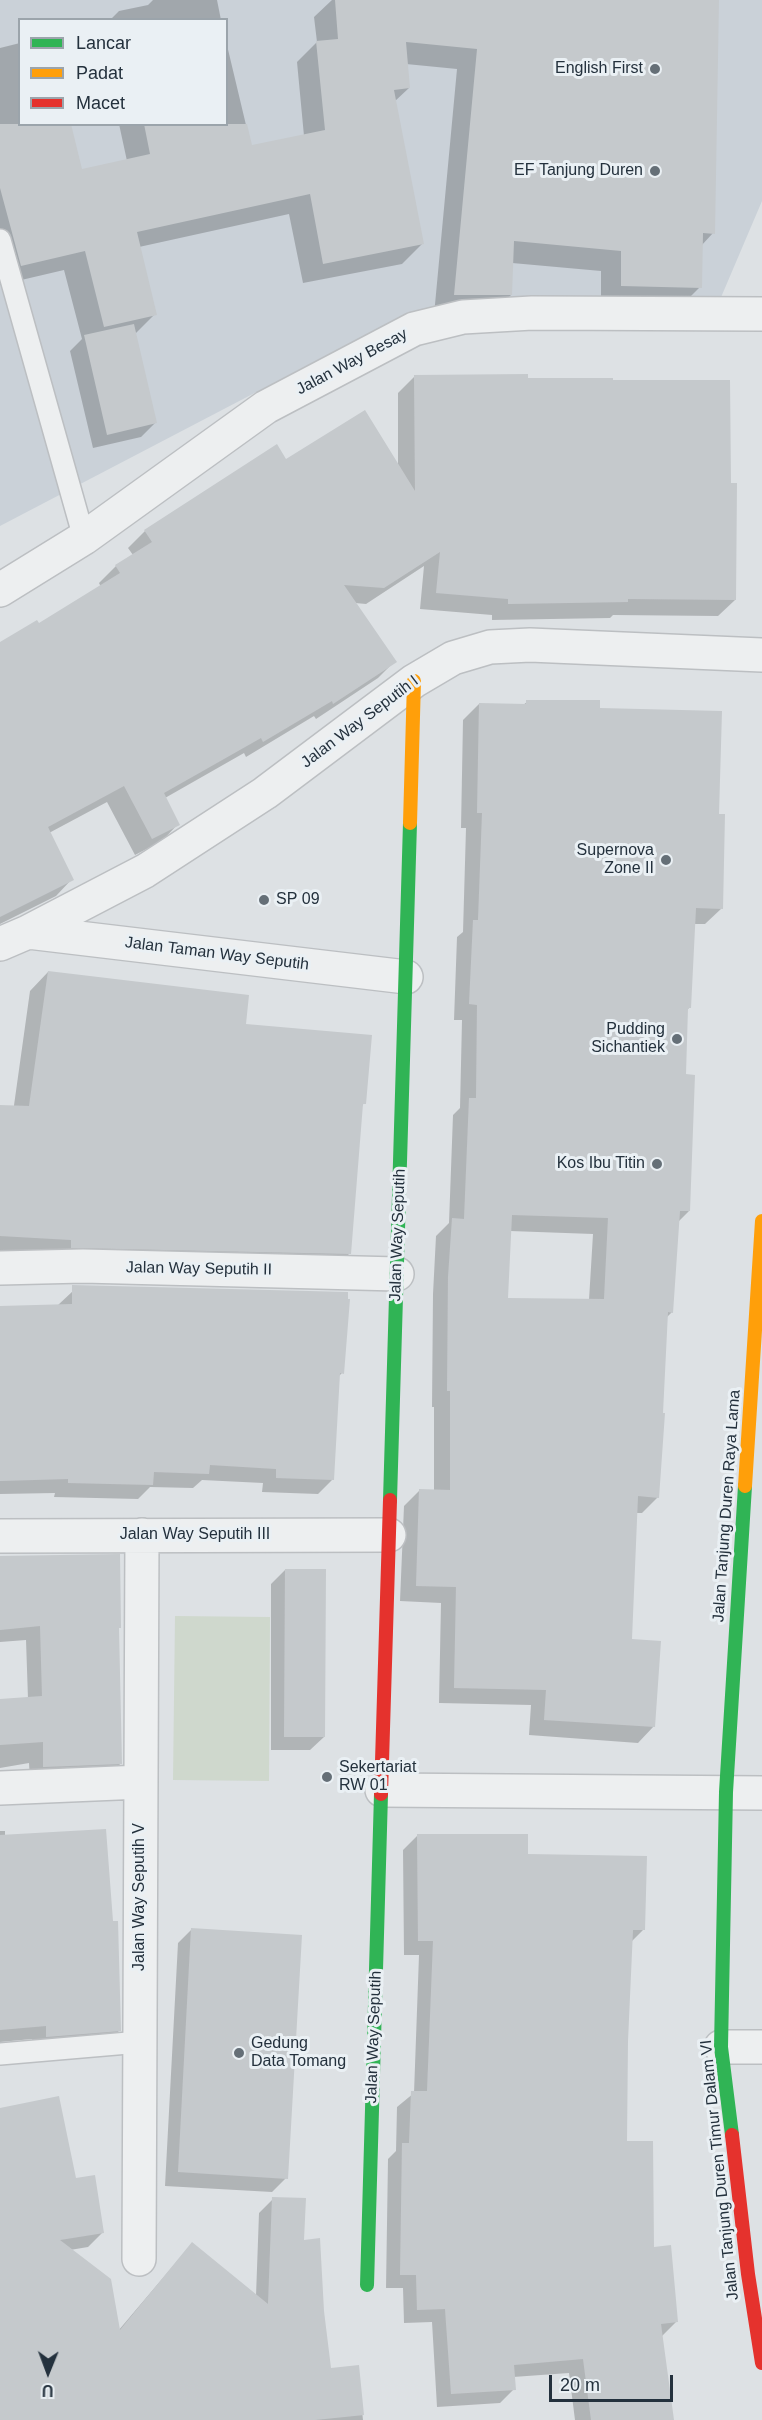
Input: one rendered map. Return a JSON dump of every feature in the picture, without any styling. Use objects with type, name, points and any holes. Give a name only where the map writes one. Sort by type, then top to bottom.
[{"type":"street","name":"Jalan Way Besay","points":[[0,590],[84,538],[266,407],[414,329],[463,317],[532,313],[762,314]]},
{"type":"street","name":"Jalan Way Seputih I","points":[[14,938],[145,871],[265,793],[414,681],[453,658],[490,647],[530,645],[762,654]]},
{"type":"street","name":"Jalan Way Seputih","points":[[367,2285],[414,681]]},
{"type":"street","name":"Jalan Taman Way Seputih","points":[[14,938],[406,977]]},
{"type":"street","name":"Jalan Tanjung Duren Raya Lama","points":[[726,1792],[762,1221]]},
{"type":"street","name":"Jalan Way Seputih II","points":[[0,1268],[106,1266],[397,1274]]},
{"type":"street","name":"Jalan Way Seputih V","points":[[139,2259],[142,1535]]},
{"type":"street","name":"Jalan Way Seputih III","points":[[0,1536],[389,1535]]},
{"type":"street","points":[[0,1788],[141,1782]]},
{"type":"street","points":[[382,1790],[762,1792]]},
{"type":"street","name":"Jalan Tanjung Duren Timur Dalam VI","points":[[726,1792],[721,2047],[745,2252],[762,2363]]},
{"type":"street","points":[[721,2047],[762,2047]]},
{"type":"lane","points":[[0,240],[84,538]]},
{"type":"lane","points":[[0,2054],[140,2042]]},
{"type":"shaded area","points":[[0,0],[762,0],[762,201],[719,302],[356,340],[0,526]]},
{"type":"shaded area","points":[[175,1616],[270,1617],[269,1781],[173,1780]]},
{"type":"building","points":[[335,0],[719,0],[715,234],[703,233],[702,288],[621,286],[621,251],[514,241],[512,295],[454,295],[477,49],[406,42],[410,88],[394,90],[424,244],[323,264],[310,194],[137,232],[157,315],[104,327],[85,251],[21,266],[0,188],[0,124],[71,126],[82,169],[150,154],[144,126],[247,124],[252,145],[325,130],[316,41],[338,39]]},
{"type":"building","points":[[134,324],[157,423],[107,435],[84,335]]},
{"type":"building","points":[[528,374],[528,378],[730,380],[731,483],[737,483],[736,600],[628,599],[628,602],[508,604],[508,599],[436,593],[440,552],[384,588],[344,585],[397,662],[333,704],[332,701],[263,742],[261,738],[164,793],[180,825],[152,839],[124,786],[48,827],[74,880],[0,917],[0,642],[37,620],[39,623],[120,573],[115,565],[152,542],[144,530],[277,444],[286,459],[365,410],[415,491],[414,375]]},
{"type":"building","points":[[526,700],[600,700],[600,708],[722,711],[719,814],[725,814],[723,909],[696,908],[691,1008],[688,1008],[686,1074],[695,1075],[690,1211],[680,1211],[673,1313],[668,1312],[663,1413],[665,1413],[659,1498],[638,1496],[632,1639],[661,1641],[655,1727],[544,1720],[546,1690],[454,1688],[456,1587],[416,1586],[419,1489],[450,1490],[450,1391],[447,1391],[448,1277],[452,1218],[464,1219],[469,1098],[476,1098],[477,1005],[469,1004],[473,920],[478,920],[482,813],[477,813],[479,703],[526,704]],"holes":[[[512,1215],[608,1218],[604,1299],[508,1298]]]},
{"type":"building","points":[[48,971],[249,995],[246,1024],[372,1035],[366,1104],[363,1104],[351,1254],[71,1248],[71,1240],[0,1236],[0,1105],[29,1106]]},
{"type":"building","points":[[72,1285],[348,1292],[348,1299],[350,1299],[344,1374],[340,1373],[334,1480],[276,1478],[276,1469],[210,1465],[209,1474],[154,1472],[153,1485],[68,1483],[68,1479],[0,1481],[0,1306],[72,1304]]},
{"type":"building","points":[[120,1554],[122,1764],[43,1767],[43,1742],[0,1745],[0,1699],[42,1696],[40,1626],[0,1630],[0,1556]]},
{"type":"building","points":[[285,1569],[326,1569],[325,1737],[284,1737]]},
{"type":"building","points":[[106,1829],[113,1921],[118,1921],[121,2031],[46,2037],[46,2026],[0,2030],[0,1835]]},
{"type":"building","points":[[417,1834],[528,1834],[528,1854],[647,1856],[645,1930],[633,1930],[628,2041],[627,2141],[653,2141],[654,2247],[671,2245],[678,2322],[661,2324],[674,2420],[591,2420],[583,2359],[514,2365],[516,2390],[451,2394],[445,2309],[417,2310],[416,2275],[400,2275],[402,2143],[409,2143],[411,2091],[427,2091],[433,1941],[418,1941]]},
{"type":"building","name":"Gedung Data Tomang","points":[[191,1928],[302,1935],[288,2179],[178,2172]]},
{"type":"building","points":[[59,2096],[76,2178],[95,2175],[104,2233],[60,2240],[111,2279],[120,2330],[192,2242],[268,2304],[272,2197],[306,2198],[304,2240],[320,2238],[324,2311],[331,2368],[359,2365],[364,2415],[315,2420],[0,2420],[0,2108]]},
{"type":"traffic: fast","points":[[390,1500],[410,823]]},
{"type":"traffic: fast","points":[[732,2135],[721,2047],[726,1792],[745,1486]]},
{"type":"traffic: fast","points":[[367,2285],[381,1794]]},
{"type":"traffic: slow","points":[[410,823],[414,681]]},
{"type":"traffic: slow","points":[[745,1486],[762,1221]]},
{"type":"traffic: jam","points":[[381,1794],[390,1500]]},
{"type":"traffic: jam","points":[[732,2135],[748,2274],[762,2363]]},
{"type":"place","name":"English First","points":[[655,69]]},
{"type":"place","name":"EF Tanjung Duren","points":[[655,171]]},
{"type":"place","name":"Supernova Zone II","points":[[666,860]]},
{"type":"place","name":"SP 09","points":[[264,900]]},
{"type":"place","name":"Pudding Sichantiek","points":[[677,1039]]},
{"type":"place","name":"Kos Ibu Titin","points":[[657,1164]]},
{"type":"place","name":"Sekertariat RW 01","points":[[327,1777]]},
{"type":"place","name":"Gedung Data Tomang","points":[[239,2053]]}]
